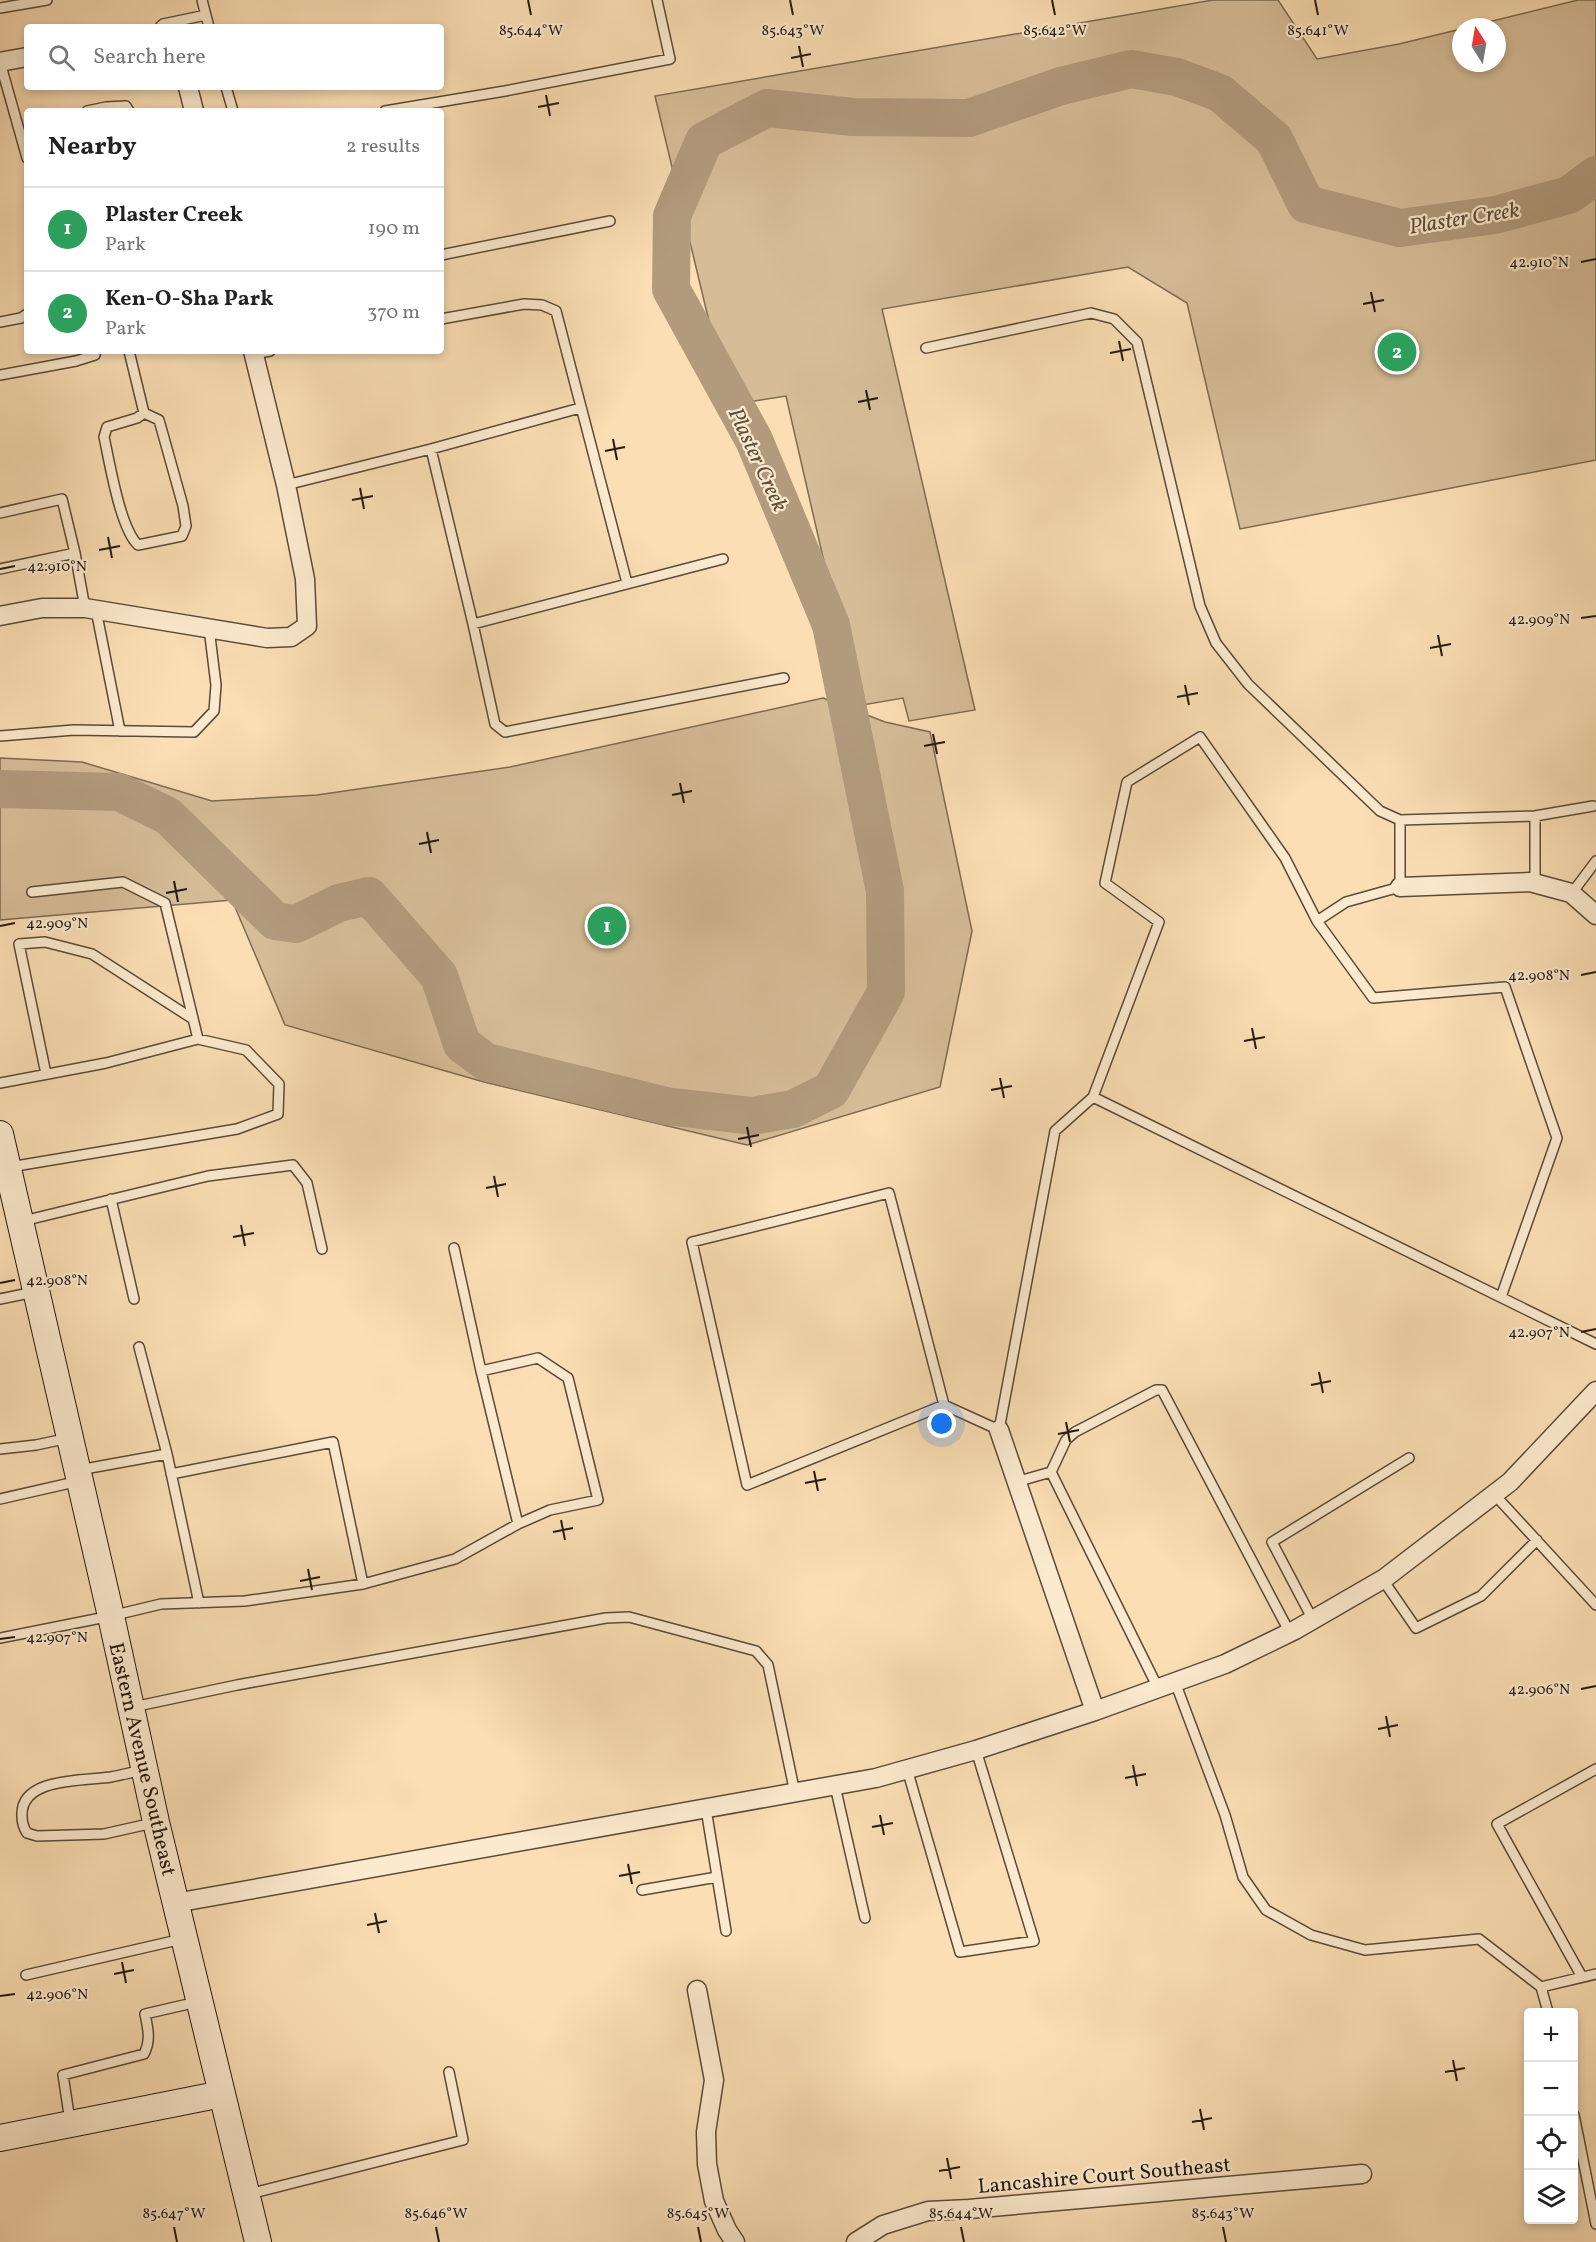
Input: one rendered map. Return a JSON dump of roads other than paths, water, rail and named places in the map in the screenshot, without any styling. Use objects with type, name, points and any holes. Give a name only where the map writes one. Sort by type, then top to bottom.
[{"type":"main road","name":"Eastern Avenue Southeast","points":[[0,1134],[6,1174],[21,1222],[156,1822],[258,2242]]},
{"type":"main road","points":[[0,2138],[222,2094]]},
{"type":"street","points":[[0,62],[24,58]]},
{"type":"street","points":[[189,90],[193,108]]},
{"type":"street","points":[[0,616],[42,608],[90,609],[267,638],[291,637],[307,626],[306,579],[259,354]]},
{"type":"street","points":[[1400,887],[1530,882],[1572,893],[1596,915]]},
{"type":"street","points":[[175,1903],[835,1786],[976,1750],[1095,1712],[1225,1664],[1290,1633],[1383,1580],[1510,1482],[1596,1391]]},
{"type":"street","points":[[999,1430],[1095,1712]]},
{"type":"street","points":[[697,1990],[714,2080],[706,2132],[706,2164],[714,2200],[735,2242]]},
{"type":"street","name":"Lancashire Court Southeast","points":[[856,2242],[883,2225],[928,2211],[969,2210],[1362,2174]]},
{"type":"lane","points":[[0,8],[47,0]]},
{"type":"lane","points":[[202,0],[208,24]]},
{"type":"lane","points":[[403,108],[670,59],[657,0]]},
{"type":"lane","points":[[163,24],[206,15]]},
{"type":"lane","points":[[0,62],[22,123]]},
{"type":"lane","points":[[227,90],[231,108]]},
{"type":"lane","points":[[101,108],[126,106],[127,108]]},
{"type":"lane","points":[[444,254],[610,221]]},
{"type":"lane","points":[[444,318],[524,304],[542,305],[556,311],[627,583]]},
{"type":"lane","points":[[927,348],[1091,313],[1114,319],[1137,342],[1200,606],[1216,643],[1248,684],[1380,811],[1400,820],[1535,816],[1593,806]]},
{"type":"lane","points":[[0,322],[24,316]]},
{"type":"lane","points":[[0,375],[76,361],[95,354]]},
{"type":"lane","points":[[130,354],[144,413]]},
{"type":"lane","points":[[286,485],[431,449],[580,408]]},
{"type":"lane","points":[[144,413],[159,420],[175,474],[186,526],[182,536],[138,545],[130,537],[124,520],[104,437],[107,427],[137,418],[144,413]]},
{"type":"lane","points":[[431,449],[495,724],[505,732],[784,678]]},
{"type":"lane","points":[[0,513],[62,499],[120,731]]},
{"type":"lane","points":[[0,569],[75,553]]},
{"type":"lane","points":[[473,624],[723,559]]},
{"type":"lane","points":[[0,736],[74,730],[194,732],[214,711],[216,685],[209,628]]},
{"type":"lane","points":[[944,1405],[889,1193],[692,1242],[747,1485],[944,1405],[999,1430],[1055,1131],[1093,1097],[1159,922],[1105,883],[1127,782],[1200,737],[1285,858],[1317,921],[1373,998],[1505,987],[1557,1138],[1501,1297]]},
{"type":"lane","points":[[1535,816],[1535,884]]},
{"type":"lane","points":[[1317,921],[1346,902],[1400,887],[1400,820]]},
{"type":"lane","points":[[1572,893],[1596,861]]},
{"type":"lane","points":[[32,892],[123,882],[165,903],[198,1039]]},
{"type":"lane","points":[[46,1074],[19,944],[45,942],[92,954],[193,1020]]},
{"type":"lane","points":[[0,1083],[106,1062],[198,1039],[246,1050],[279,1084],[278,1114],[237,1130],[6,1174]]},
{"type":"lane","points":[[1093,1097],[1596,1344]]},
{"type":"lane","points":[[21,1222],[207,1176],[293,1165],[307,1183],[322,1249]]},
{"type":"lane","points":[[111,1199],[134,1299]]},
{"type":"lane","points":[[454,1248],[518,1524]]},
{"type":"lane","points":[[0,1299],[37,1292]]},
{"type":"lane","points":[[139,1347],[167,1454],[199,1603]]},
{"type":"lane","points":[[0,1638],[161,1604],[245,1602],[363,1584],[455,1559],[518,1524],[550,1510],[598,1500],[568,1378],[538,1358],[481,1371]]},
{"type":"lane","points":[[1016,1482],[1051,1472],[1066,1440],[1075,1432],[1156,1390],[1162,1390],[1290,1633]]},
{"type":"lane","points":[[0,1449],[69,1438]]},
{"type":"lane","points":[[171,1474],[333,1442],[363,1584]]},
{"type":"lane","points":[[0,1499],[78,1476],[167,1454]]},
{"type":"lane","points":[[1314,1620],[1272,1542],[1408,1458]]},
{"type":"lane","points":[[1051,1472],[1166,1685],[1225,1815],[1243,1877],[1266,1910],[1311,1935],[1365,1950],[1479,1939],[1541,1987],[1547,2008]]},
{"type":"lane","points":[[1494,1494],[1596,1605]]},
{"type":"lane","points":[[1383,1580],[1416,1628],[1481,1596],[1537,1540]]},
{"type":"lane","points":[[131,1707],[249,1683],[606,1618],[629,1617],[756,1651],[768,1665],[795,1793]]},
{"type":"lane","points":[[907,1769],[960,1952],[1034,1941],[976,1750]]},
{"type":"lane","points":[[1582,1977],[1497,1824],[1596,1769]]},
{"type":"lane","points":[[144,1770],[113,1777],[67,1781],[44,1787],[26,1796],[21,1805],[22,1826],[27,1833],[37,1836],[104,1834],[156,1822]]},
{"type":"lane","points":[[835,1786],[865,1918]]},
{"type":"lane","points":[[706,1809],[726,1931]]},
{"type":"lane","points":[[642,1890],[717,1877]]},
{"type":"lane","points":[[26,1975],[184,1939]]},
{"type":"lane","points":[[1541,1987],[1596,1974]]},
{"type":"lane","points":[[70,2123],[63,2075],[144,2054],[149,2045],[146,2014],[199,2002]]},
{"type":"lane","points":[[247,2194],[463,2140],[449,2072]]},
{"type":"lane","points":[[1574,2116],[1593,2193],[1596,2224]]},
{"type":"waterway","name":"Plaster Creek","points":[[0,789],[119,792],[168,816],[275,921],[296,924],[339,903],[369,896],[439,976],[462,1044],[486,1062],[666,1106],[752,1116],[793,1109],[831,1090],[886,992],[885,891],[831,625],[754,440],[671,289],[672,216],[704,141],[767,108],[853,117],[969,118],[1061,86],[1131,69],[1177,77],[1220,93],[1274,139],[1306,204],[1400,228],[1495,215],[1569,195],[1596,175]]},
{"type":"place","name":"Ken-O-Sha Park","points":[[1397,352]]},
{"type":"place","name":"Plaster Creek","points":[[607,926]]}]
